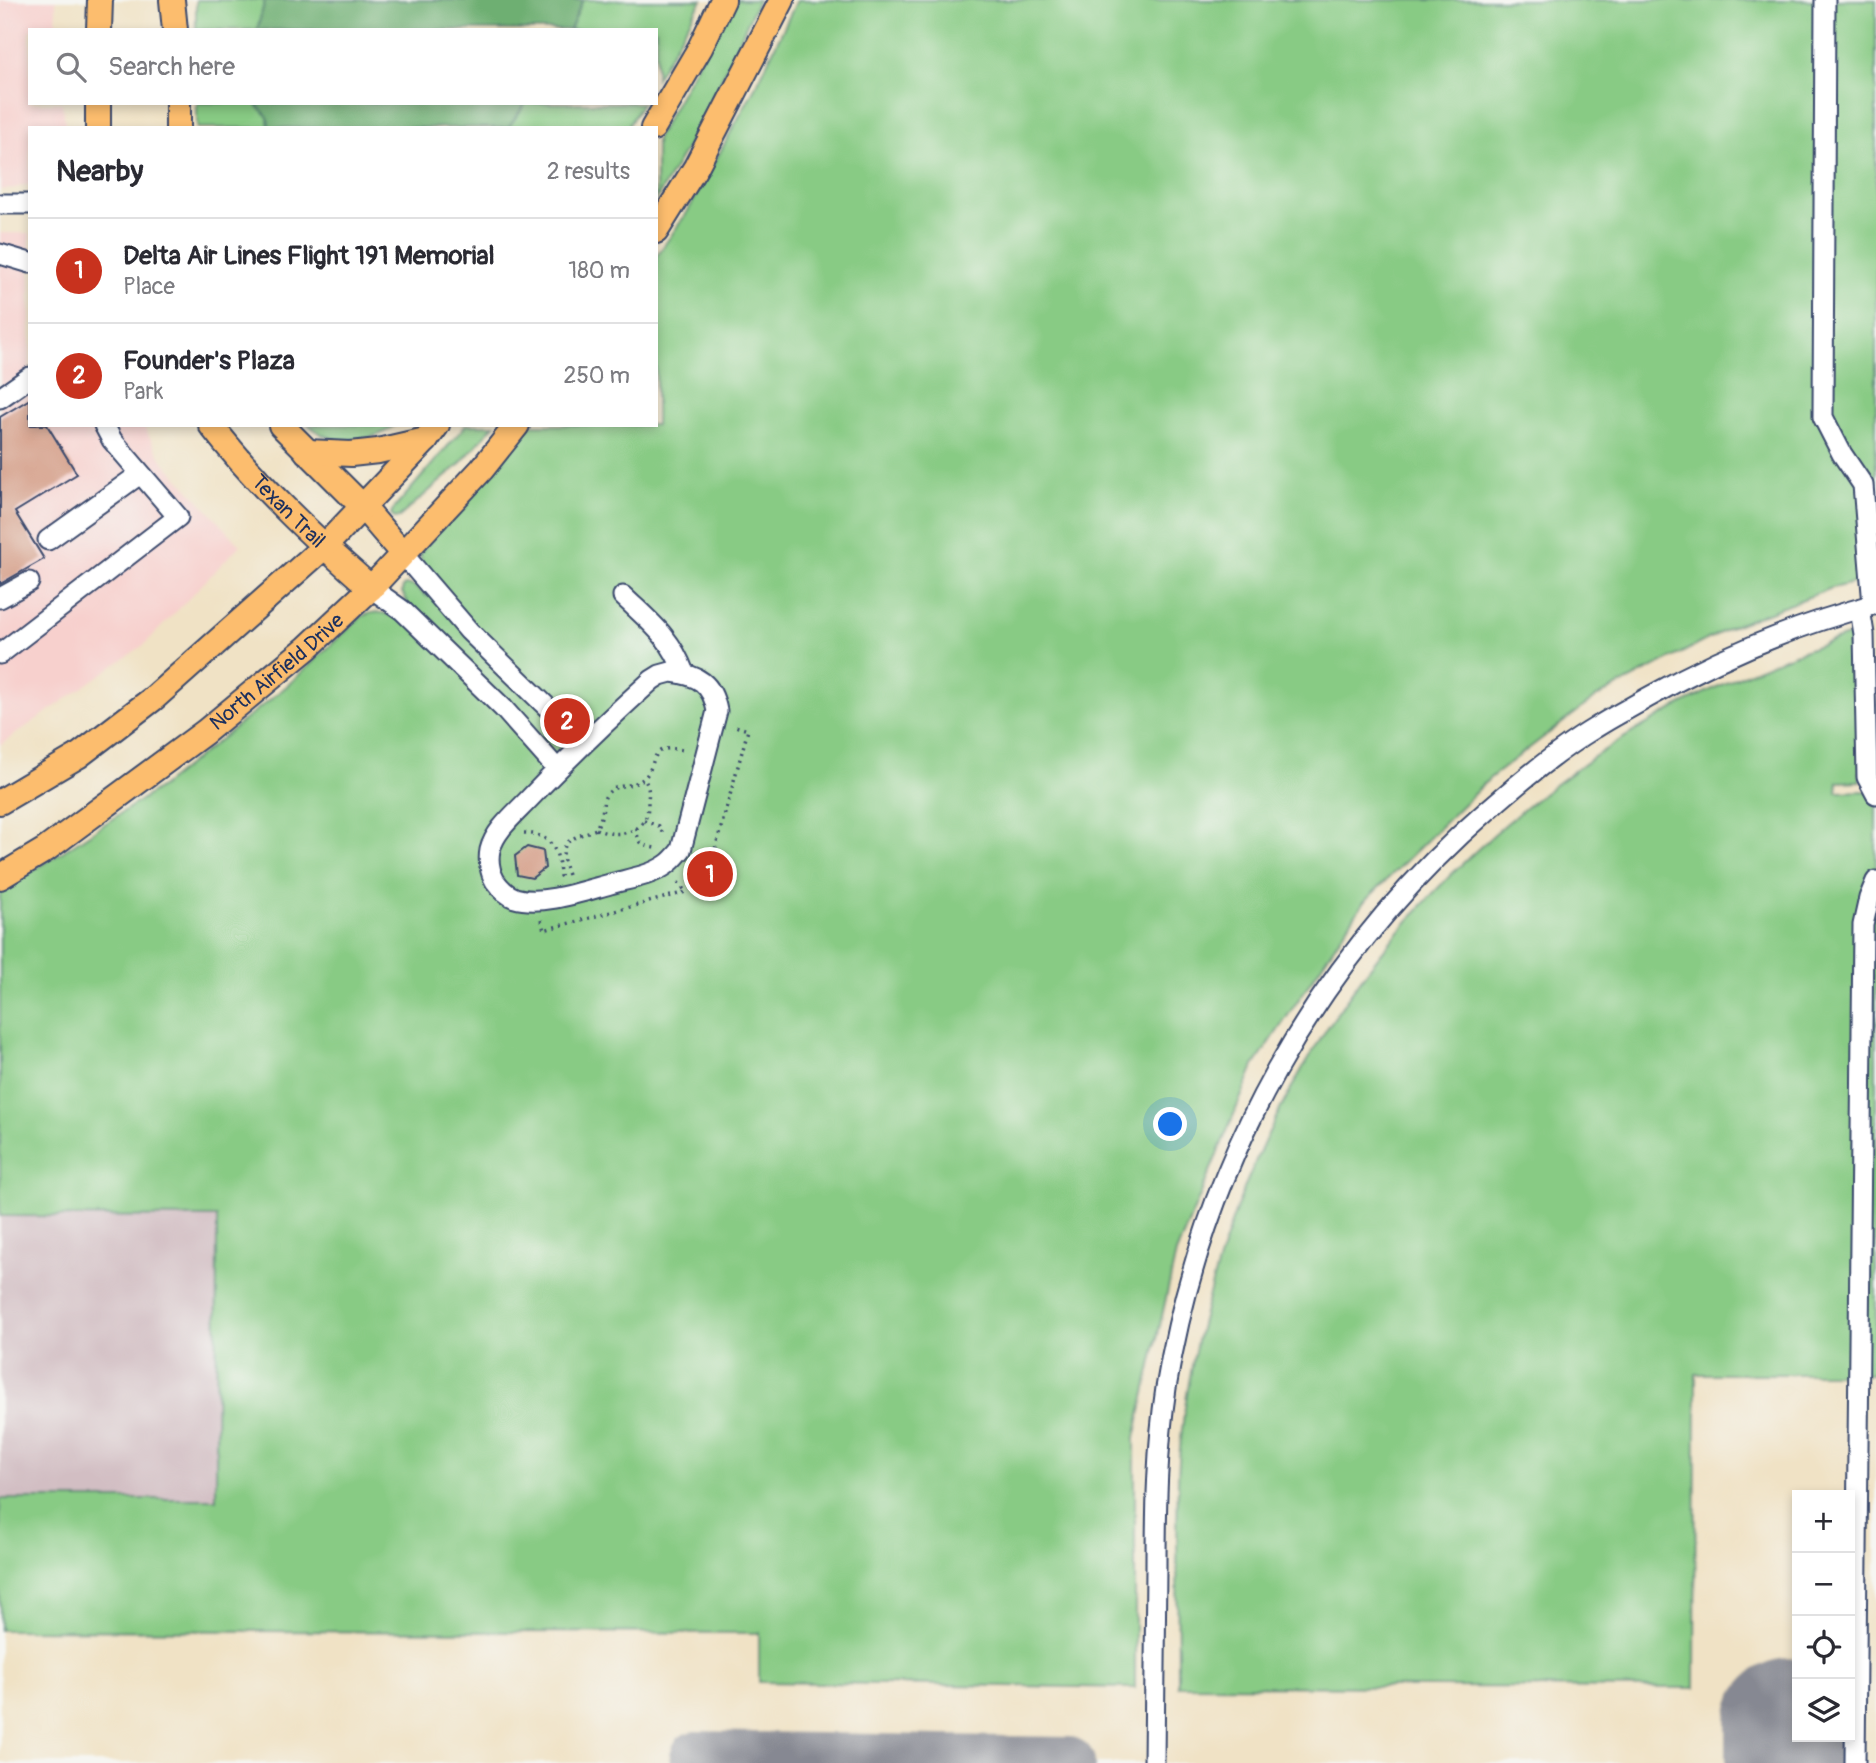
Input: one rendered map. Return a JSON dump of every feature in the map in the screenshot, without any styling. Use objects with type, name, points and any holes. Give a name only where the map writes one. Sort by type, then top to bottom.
[{"type":"main road","points":[[99,28],[100,0]]},
{"type":"main road","points":[[172,0],[175,28]]},
{"type":"main road","points":[[654,126],[700,48],[723,0]]},
{"type":"main road","points":[[658,228],[696,167],[782,0]]},
{"type":"main road","points":[[98,105],[98,126]]},
{"type":"main road","points":[[178,105],[178,126]]},
{"type":"main road","name":"Texan Trail","points":[[213,427],[324,547],[371,588]]},
{"type":"main road","points":[[283,427],[362,506],[402,553]]},
{"type":"main road","name":"North Airfield Drive","points":[[0,877],[45,850],[205,732],[307,648],[371,588],[482,469],[515,427]]},
{"type":"main road","points":[[0,802],[78,756],[154,698],[324,547],[431,433]]},
{"type":"main road","points":[[307,452],[351,454],[378,451],[431,433]]},
{"type":"lane","points":[[1825,0],[1823,417],[1842,454],[1863,485],[1870,606],[1864,634],[1867,777],[1876,794]]},
{"type":"lane","points":[[0,204],[28,204]]},
{"type":"lane","points":[[0,254],[28,262]]},
{"type":"lane","points":[[0,398],[28,378]]},
{"type":"lane","points":[[0,654],[178,517],[112,440],[105,427]]},
{"type":"lane","points":[[48,540],[141,474]]},
{"type":"lane","points":[[402,553],[469,631],[583,743]]},
{"type":"lane","points":[[0,598],[29,582]]},
{"type":"lane","points":[[371,588],[402,610],[503,708],[557,769]]},
{"type":"lane","points":[[622,596],[662,634],[678,656],[684,673]]},
{"type":"lane","points":[[1154,1763],[1156,1500],[1166,1388],[1201,1242],[1244,1134],[1290,1046],[1343,964],[1401,895],[1471,825],[1548,761],[1594,729],[1708,666],[1762,642],[1870,606]]},
{"type":"lane","points":[[444,652],[469,631]]},
{"type":"lane","points":[[670,672],[684,673],[703,682],[715,701],[718,712],[681,850],[674,859],[651,872],[575,893],[549,898],[516,898],[509,895],[497,884],[490,868],[490,851],[499,831],[583,743],[652,680],[670,672]]},
{"type":"lane","points":[[503,708],[527,687]]},
{"type":"lane","points":[[1855,1763],[1863,925],[1876,881]]},
{"type":"path","points":[[694,860],[709,871],[748,730],[732,725]]},
{"type":"path","points":[[575,893],[563,862],[564,848],[572,838],[596,829],[606,794],[612,789],[644,779],[657,753],[666,748],[707,756]]},
{"type":"path","points":[[596,829],[609,834],[625,832],[637,828],[644,821],[649,794],[644,779]]},
{"type":"path","points":[[637,828],[638,838],[643,846],[664,846],[659,826],[644,821]]},
{"type":"path","points":[[517,834],[537,834],[545,838],[558,853],[562,878]]},
{"type":"path","points":[[540,914],[544,930],[686,892],[675,877]]},
{"type":"shaded area","points":[[0,0],[56,0],[56,28],[28,28],[28,105],[62,105],[66,126],[28,126],[28,185],[0,190]]},
{"type":"shaded area","points":[[0,233],[28,233],[28,427],[144,427],[162,460],[240,545],[145,644],[0,745]]},
{"type":"shaded area","points":[[0,1216],[217,1217],[216,1500],[0,1499]]},
{"type":"green space","points":[[196,0],[702,0],[658,75],[658,28],[196,28]]},
{"type":"green space","points":[[265,0],[583,0],[571,28],[258,28]]},
{"type":"green space","points":[[737,0],[758,0],[702,121],[658,197],[658,135],[705,50]]},
{"type":"green space","points":[[797,0],[1876,0],[1876,578],[1832,588],[1733,626],[1595,698],[1490,778],[1364,902],[1254,1066],[1176,1253],[1135,1438],[1135,1688],[759,1682],[759,1633],[0,1630],[0,1499],[216,1499],[217,1217],[0,1216],[0,890],[162,786],[288,685],[361,617],[379,613],[397,618],[407,602],[402,592],[403,586],[413,586],[426,596],[420,553],[528,427],[658,427],[658,254],[688,211],[759,80]]},
{"type":"green space","points":[[197,105],[641,105],[628,126],[197,126]]},
{"type":"green space","points":[[257,105],[525,105],[509,126],[269,126],[268,117]]},
{"type":"green space","points":[[311,427],[392,427],[360,439],[340,439],[323,435]]},
{"type":"green space","points":[[464,427],[492,427],[459,465],[399,517],[394,518],[392,511]]},
{"type":"green space","points":[[1854,634],[1857,640],[1860,781],[1838,782],[1837,792],[1867,791],[1876,806],[1876,872],[1868,926],[1876,894],[1876,1374],[1696,1374],[1695,1688],[1178,1686],[1179,1467],[1194,1355],[1213,1280],[1253,1167],[1307,1061],[1373,963],[1451,875],[1539,797],[1636,730],[1741,676]]},
{"type":"building","points":[[28,400],[28,427],[48,427],[77,474],[15,512],[44,559],[0,584],[0,417]]},
{"type":"building","points":[[527,847],[543,851],[545,868],[532,878],[517,875],[515,856]]},
{"type":"taxiway","points":[[696,1757],[1069,1763]]},
{"type":"runway","points":[[1791,1723],[1791,1763]]},
{"type":"place","name":"Founder's Plaza","points":[[567,721]]},
{"type":"place","name":"Delta Air Lines Flight 191 Memorial","points":[[710,874]]}]
